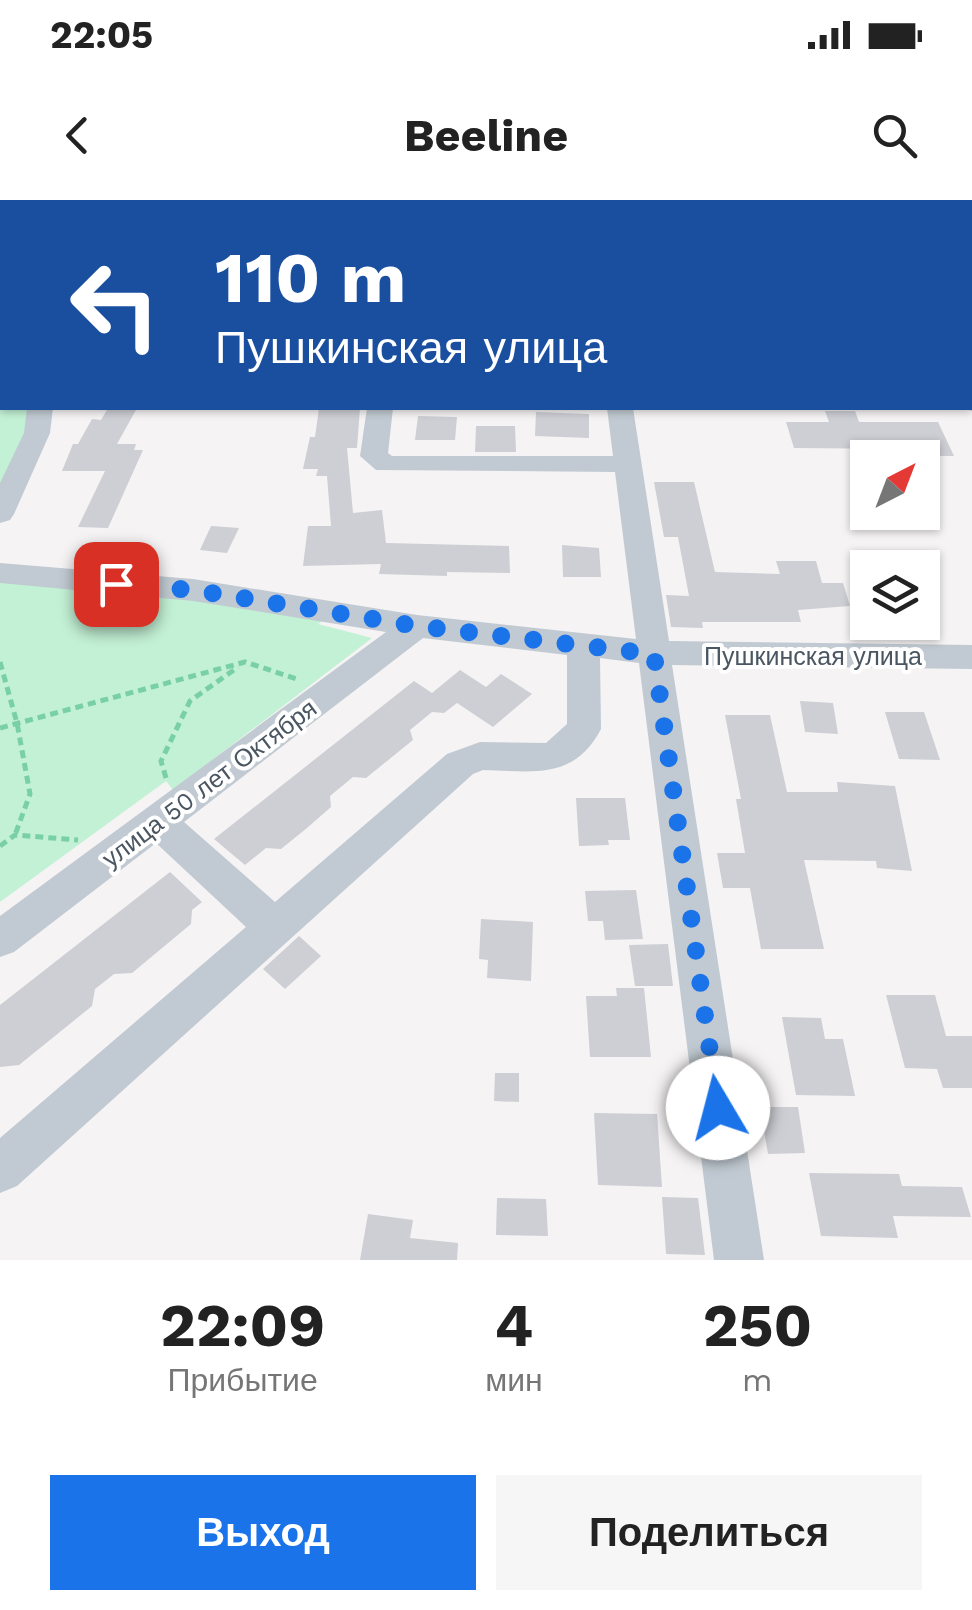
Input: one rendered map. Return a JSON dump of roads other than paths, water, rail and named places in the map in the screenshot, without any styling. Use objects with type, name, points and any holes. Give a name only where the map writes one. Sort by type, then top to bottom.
[{"type":"street","points":[[0,514],[37,433],[40,410]]},
{"type":"street","points":[[380,410],[374,456],[386,464],[626,464]]},
{"type":"street","points":[[620,410],[739,1260]]},
{"type":"street","name":"Пушкинская улица","points":[[0,573],[193,590],[417,626],[654,654],[972,657]]},
{"type":"street","name":"улица 50 лет Октября","points":[[0,939],[417,626]]},
{"type":"street","points":[[0,1169],[460,764],[480,756],[554,756],[584,729],[583,644]]},
{"type":"street","points":[[144,831],[274,927]]}]
